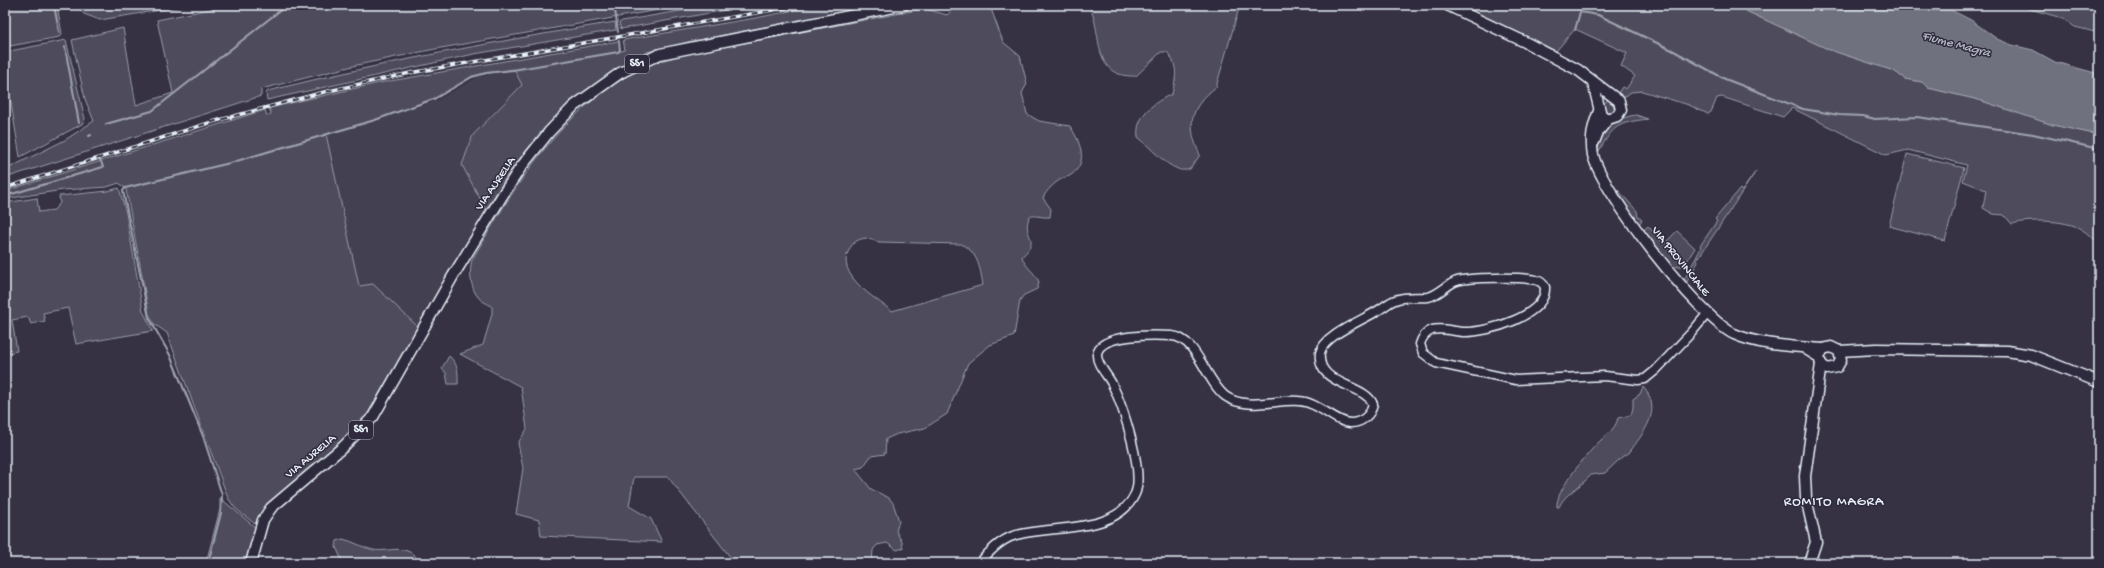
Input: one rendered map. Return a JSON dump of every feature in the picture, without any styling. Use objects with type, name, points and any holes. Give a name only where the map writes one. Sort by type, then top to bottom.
[{"type":"main road","name":"VIA AURELIA","points":[[251,563],[263,520],[271,508],[283,496],[343,447],[373,417],[453,276],[502,196],[526,161],[574,106],[620,73],[660,54],[904,5]]},
{"type":"main road","points":[[1447,5],[1525,42],[1578,70],[1593,83],[1614,97],[1620,104],[1621,110],[1617,116],[1608,119],[1598,132],[1592,147]]},
{"type":"main road","points":[[1593,83],[1599,108],[1602,115],[1608,119]]},
{"type":"main road","points":[[1592,147],[1592,130],[1599,108],[1603,99],[1614,97]]},
{"type":"main road","name":"VIA PROVINCIALE","points":[[1592,147],[1599,171],[1624,212],[1688,294],[1707,314],[1733,333],[1743,337],[1803,347],[1821,357],[1830,369]]},
{"type":"main road","name":"VIA PROVINCIALE","points":[[1821,357],[1831,347],[1840,356]]},
{"type":"main road","points":[[1818,385],[1830,369],[1837,367],[1840,356],[1860,350],[1939,349],[2031,355],[2099,382]]},
{"type":"main road","points":[[1809,563],[1816,542],[1806,498],[1805,476],[1821,357]]},
{"type":"street","points":[[980,563],[995,547],[1012,536],[1104,521],[1120,511],[1135,494],[1138,477],[1132,440],[1113,386],[1097,357],[1099,349],[1106,342],[1139,335],[1175,336],[1184,340],[1191,347],[1212,382],[1231,400],[1254,403],[1308,402],[1349,423],[1359,422],[1367,417],[1373,404],[1367,396],[1330,377],[1320,361],[1322,349],[1329,340],[1339,333],[1394,300],[1415,296],[1428,297],[1442,291],[1456,281],[1477,279],[1531,279],[1540,282],[1545,287],[1546,293],[1539,305],[1532,311],[1500,326],[1466,332],[1432,330],[1425,334],[1420,344],[1423,353],[1436,363],[1516,380],[1605,376],[1634,380],[1645,378],[1673,354],[1707,314]]},
{"type":"shaded area","points":[[5,5],[57,5],[62,34],[59,37],[10,46]]},
{"type":"shaded area","points":[[75,5],[190,5],[100,20],[84,14]]},
{"type":"shaded area","points":[[230,5],[687,5],[435,49],[357,65],[261,89],[261,96],[5,178],[5,170],[65,140],[94,121],[85,99],[72,40],[123,28],[136,105],[173,93],[157,20]]},
{"type":"shaded area","points":[[714,5],[754,5],[621,29],[619,23],[622,21]]},
{"type":"shaded area","points":[[819,5],[874,6],[692,41],[647,52],[624,66],[556,118],[538,136],[510,171],[486,210],[462,165],[473,135],[522,85],[514,69],[472,76],[440,96],[375,120],[326,134],[359,286],[373,284],[418,327],[361,425],[280,494],[264,510],[255,524],[235,508],[228,498],[167,333],[154,324],[149,314],[126,189],[119,183],[107,187],[63,190],[5,199],[5,191],[265,110],[267,116],[271,114],[269,108],[379,83],[619,41],[620,50],[618,52],[625,50],[623,40],[756,18]]},
{"type":"shaded area","points":[[957,5],[990,6],[1003,42],[1020,56],[1027,84],[1022,93],[1027,114],[1039,121],[1070,126],[1077,138],[1081,151],[1081,157],[1077,170],[1070,176],[1057,182],[1044,195],[1043,198],[1051,209],[1050,217],[1030,216],[1027,226],[1031,243],[1022,257],[1025,264],[1039,282],[1037,289],[1024,295],[1020,300],[1014,336],[990,345],[968,363],[947,414],[925,428],[897,434],[886,439],[885,454],[871,456],[863,467],[855,469],[871,489],[889,498],[893,503],[899,521],[896,531],[902,542],[903,548],[897,550],[887,543],[877,545],[873,550],[872,563],[727,563],[731,558],[668,477],[634,477],[629,506],[651,519],[662,542],[541,536],[539,520],[516,514],[523,468],[518,443],[527,429],[521,387],[460,354],[483,345],[492,314],[492,307],[480,299],[472,285],[472,260],[506,204],[543,151],[564,127],[587,105],[613,85],[642,68],[663,60],[912,11],[926,9],[947,15]],"holes":[[[866,238],[879,242],[961,244],[967,247],[975,256],[983,285],[892,311],[867,293],[852,277],[847,268],[846,259],[849,250],[854,243],[858,240]]]},
{"type":"shaded area","points":[[1088,5],[1240,5],[1216,87],[1207,94],[1196,109],[1193,117],[1193,135],[1200,155],[1190,169],[1181,170],[1173,167],[1138,137],[1138,129],[1143,116],[1159,101],[1172,94],[1176,72],[1171,57],[1167,52],[1161,52],[1136,76],[1121,75],[1111,69],[1104,61],[1100,51],[1096,27]]},
{"type":"shaded area","points":[[1461,5],[1733,5],[1830,50],[1894,71],[1905,79],[1922,82],[1928,88],[1979,100],[2053,125],[2099,135],[2099,242],[2081,229],[2067,224],[2048,221],[2028,221],[2012,224],[2004,215],[1993,214],[1983,208],[1986,190],[1963,181],[1967,165],[1908,150],[1886,155],[1792,108],[1783,117],[1722,97],[1717,98],[1711,112],[1708,114],[1689,105],[1642,91],[1631,92],[1622,99],[1616,96],[1622,87],[1626,89],[1635,76],[1621,66],[1627,53],[1575,29],[1556,51]]},
{"type":"shaded area","points":[[2016,5],[2099,5],[2099,33],[2075,27],[2062,18]]},
{"type":"shaded area","points":[[615,22],[616,30],[474,54],[267,100],[266,93],[268,91],[311,80],[397,61]]},
{"type":"shaded area","points":[[66,40],[85,119],[82,124],[20,157],[5,67],[5,52]]},
{"type":"shaded area","points":[[514,69],[523,85],[473,135],[462,165],[486,210],[418,327],[373,284],[359,287],[326,136],[437,100],[478,77]]},
{"type":"shaded area","points":[[1608,100],[1613,100],[1618,110],[1606,116],[1602,105]]},
{"type":"shaded area","points":[[1636,115],[1648,119],[1629,122],[1618,127],[1609,136],[1599,151],[1598,142],[1607,123]]},
{"type":"shaded area","points":[[1907,154],[1964,168],[1945,241],[1889,226]]},
{"type":"shaded area","points":[[1756,171],[1697,260],[1698,262],[1684,287],[1682,284],[1701,248],[1700,246],[1717,221],[1715,219],[1740,189],[1742,191]]},
{"type":"shaded area","points":[[119,188],[126,213],[143,311],[153,331],[76,344],[68,308],[43,313],[45,321],[31,324],[28,317],[12,320],[17,351],[5,353],[5,203],[37,198],[39,212],[54,210],[60,203],[59,196],[108,191]]},
{"type":"shaded area","points":[[1617,189],[1637,211],[1638,217],[1642,220],[1639,224],[1629,211]]},
{"type":"shaded area","points":[[1648,226],[1664,244],[1677,231],[1695,248],[1684,266],[1672,267],[1644,230]]},
{"type":"shaded area","points":[[449,356],[455,362],[458,372],[458,384],[448,384],[446,373],[442,368]]},
{"type":"shaded area","points":[[1643,387],[1652,404],[1651,413],[1645,429],[1629,453],[1623,456],[1605,473],[1591,475],[1561,502],[1559,507],[1557,507],[1561,492],[1572,474],[1596,445],[1612,430],[1618,418],[1631,415],[1633,399],[1640,394]]},
{"type":"shaded area","points":[[220,498],[256,528],[245,563],[206,563],[220,509]]},
{"type":"shaded area","points":[[343,539],[373,550],[404,550],[410,552],[421,563],[343,563],[336,547],[337,541]]},
{"type":"water","name":"Fiume Magra","points":[[1733,5],[1941,5],[1971,20],[1997,39],[2012,45],[2033,50],[2055,62],[2099,74],[2099,135],[2053,125],[1979,100],[1928,88],[1922,82],[1905,79],[1894,71],[1830,50]]},
{"type":"waterway","points":[[54,5],[59,32]]},
{"type":"waterway","points":[[106,124],[152,111],[287,5]]},
{"type":"waterway","points":[[618,32],[615,10],[620,5]]},
{"type":"waterway","points":[[1575,30],[1580,12],[1598,15],[1672,50],[1725,79],[1803,109],[1839,115],[1863,116],[1875,119],[1917,117],[2033,134],[2099,149]]},
{"type":"waterway","points":[[208,563],[221,513],[222,495],[203,436],[170,355],[149,318],[123,191],[125,188],[230,163],[375,120],[434,99],[472,77],[486,73],[513,70],[618,52],[620,50],[619,41]]},
{"type":"waterway","points":[[65,47],[79,123]]},
{"type":"waterway","points":[[5,196],[103,167],[100,159]]},
{"type":"railway","points":[[5,188],[212,122],[324,92],[410,73],[802,5]]},
{"type":"district","name":"ROMITO MAGRA","points":[[1834,502]]}]
